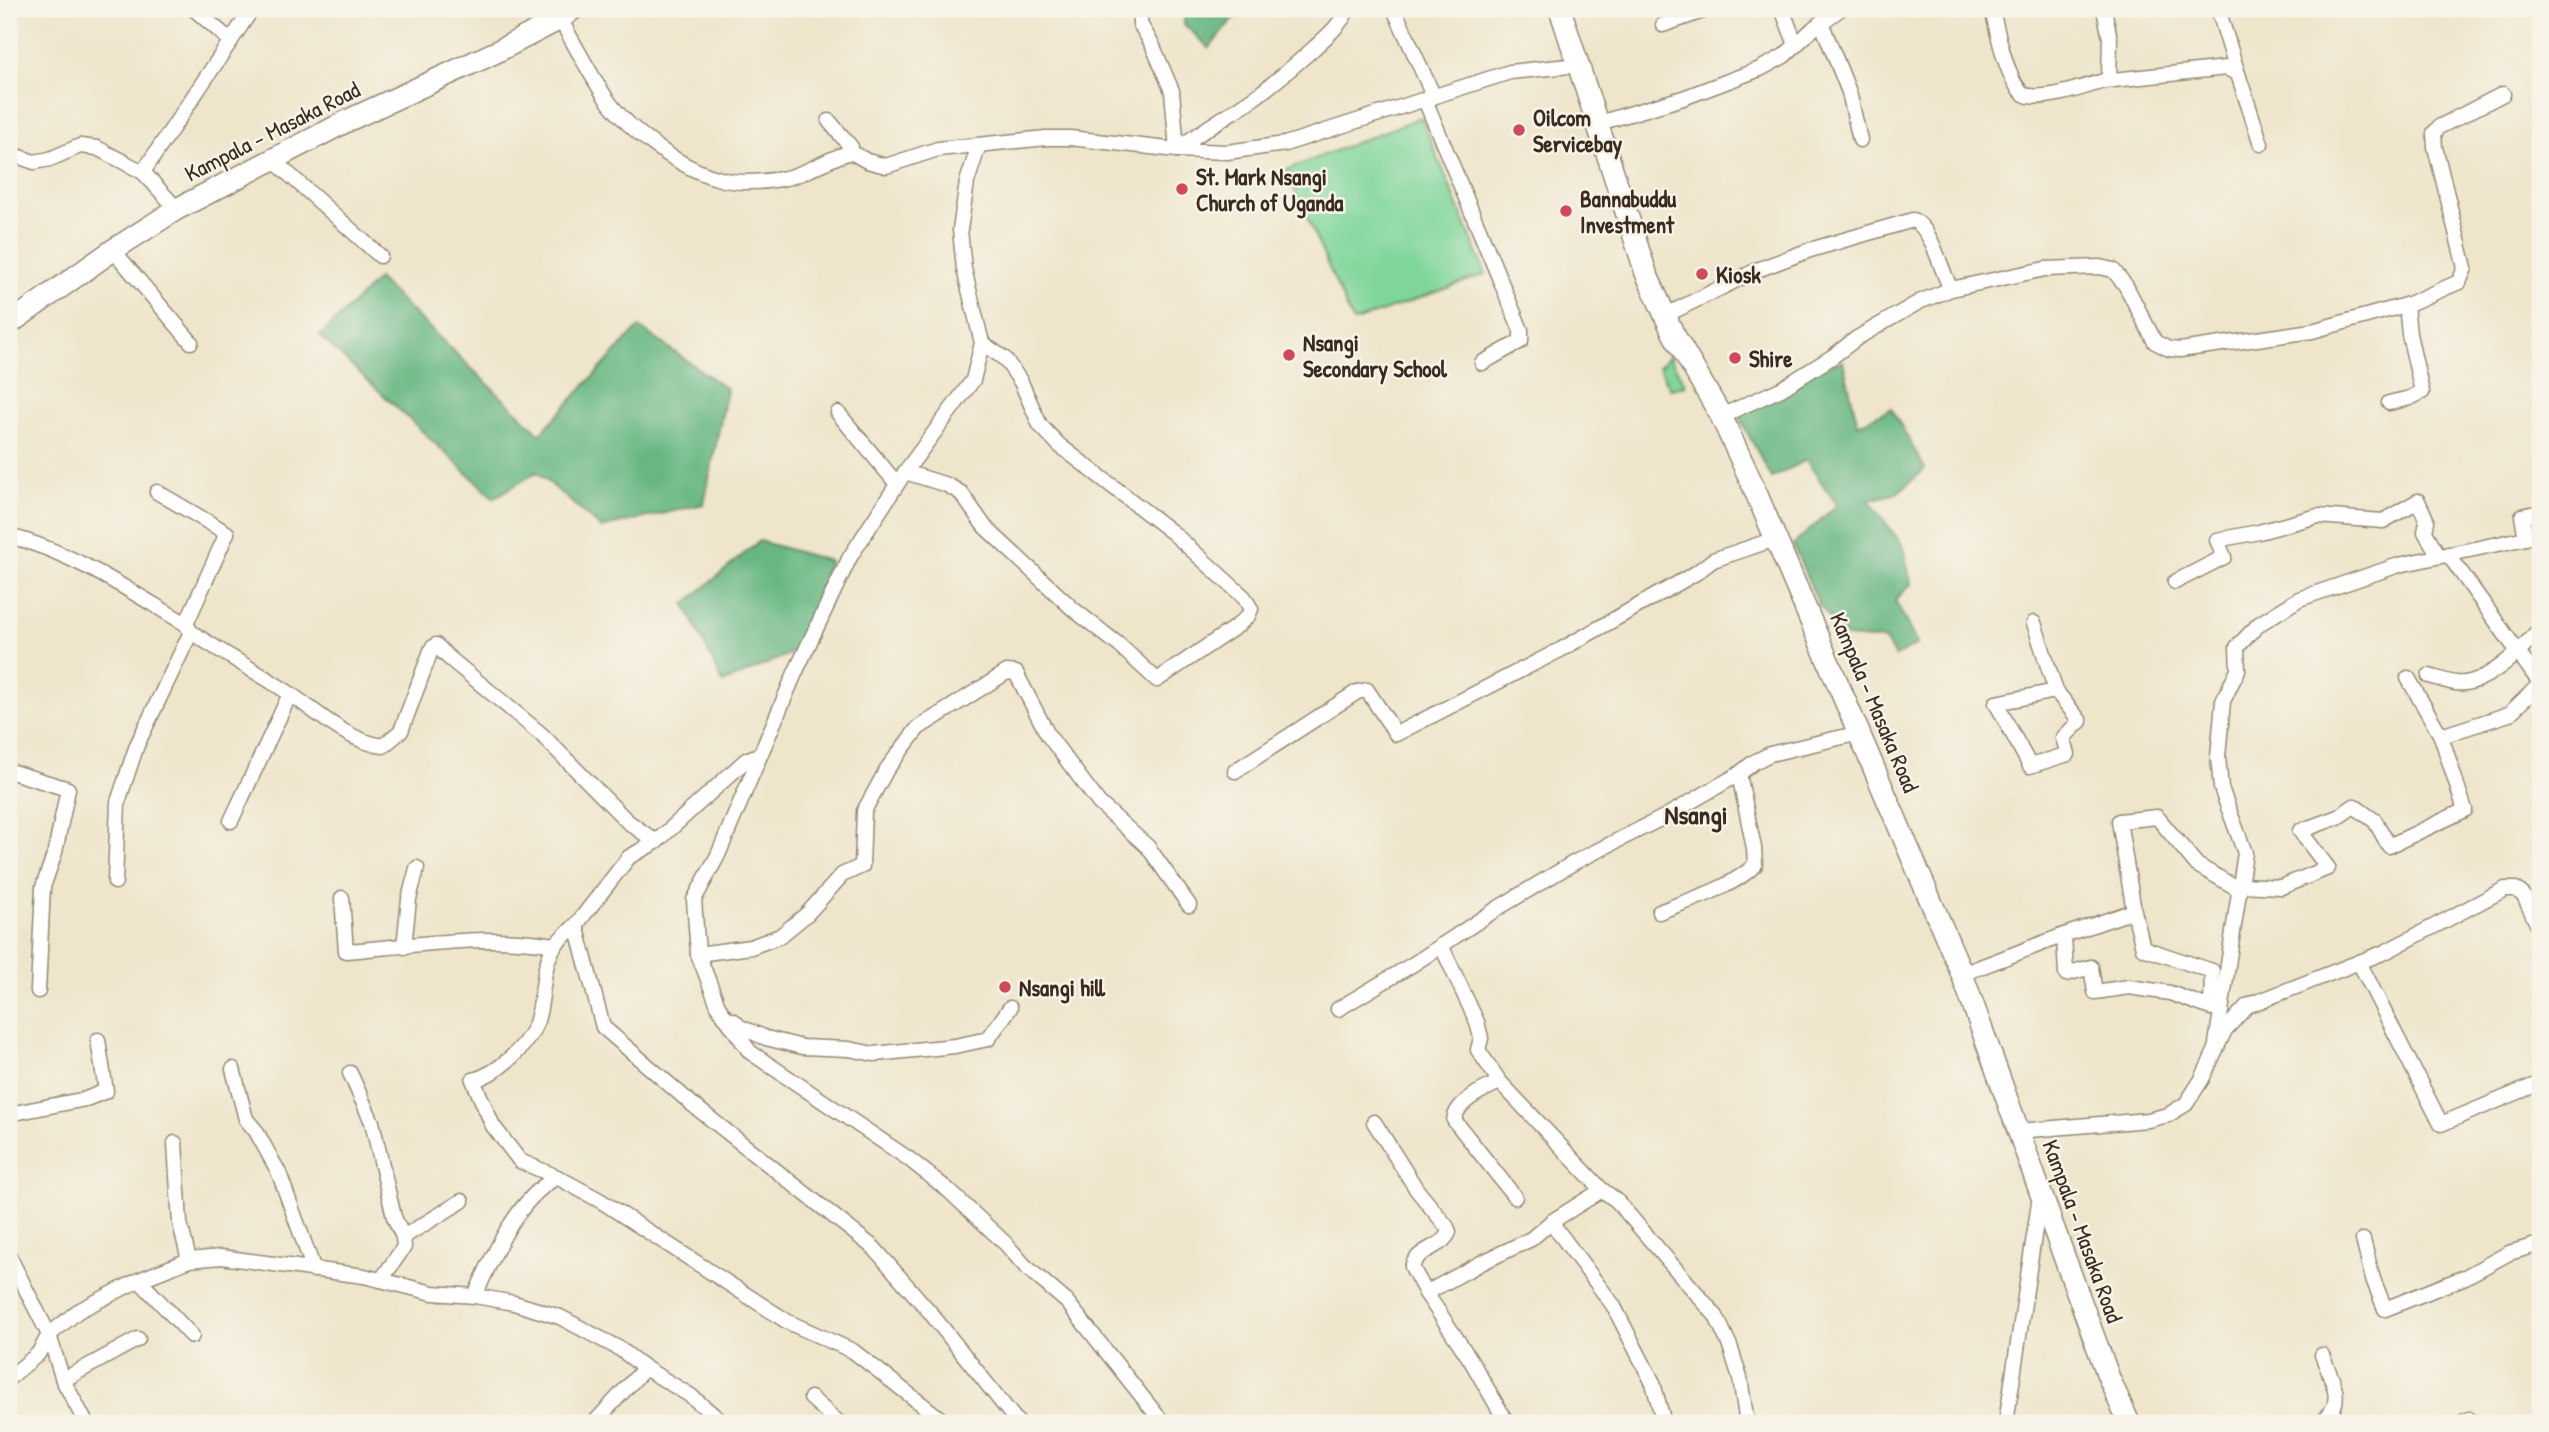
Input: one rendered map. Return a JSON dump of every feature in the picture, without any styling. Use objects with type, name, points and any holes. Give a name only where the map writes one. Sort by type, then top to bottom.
[{"type":"main road","name":"Kampala - Masaka Road","points":[[1560,9],[1646,273],[1673,333],[1721,416],[1962,974],[2040,1195],[2109,1378],[2129,1423]]},
{"type":"main road","name":"Kampala - Masaka Road","points":[[9,324],[113,250],[177,209],[403,94],[464,68],[566,14]]},
{"type":"street","points":[[194,9],[231,41]]},
{"type":"street","points":[[143,172],[252,9]]},
{"type":"street","points":[[1140,9],[1140,24],[1152,44],[1172,92],[1177,150]]},
{"type":"street","points":[[1177,150],[1204,128],[1257,95],[1295,66],[1331,35],[1348,9]]},
{"type":"street","points":[[1394,9],[1521,330],[1521,341],[1482,363]]},
{"type":"street","points":[[1663,26],[1709,9]]},
{"type":"street","points":[[1782,9],[1796,45]]},
{"type":"street","points":[[1599,123],[1683,98],[1760,69],[1784,56],[1821,22],[1840,9]]},
{"type":"street","points":[[1992,9],[2014,82],[2023,94],[2030,96],[2059,93],[2104,81],[2226,68],[2238,74]]},
{"type":"street","points":[[2104,9],[2110,39],[2111,71],[2104,81]]},
{"type":"street","points":[[2218,9],[2261,144]]},
{"type":"street","points":[[566,14],[607,99],[637,133],[691,167],[719,179],[781,179],[800,175],[851,152],[867,161],[886,166],[938,149],[1035,138],[1070,138],[1177,150],[1227,152],[1285,144],[1510,72],[1579,65]]},
{"type":"street","points":[[1821,22],[1849,92],[1860,140]]},
{"type":"street","points":[[1721,416],[1781,389],[1857,338],[1919,302],[1951,289],[2045,269],[2100,267],[2113,270],[2126,286],[2155,342],[2169,349],[2180,350],[2312,331],[2406,305],[2459,282],[2465,268],[2434,147],[2434,133],[2439,127],[2503,94]]},
{"type":"street","points":[[829,121],[851,147],[851,152]]},
{"type":"street","points":[[979,145],[967,182],[960,230],[964,269],[982,343],[973,380],[901,478],[850,557],[795,673],[718,855],[694,900],[698,954],[719,1008],[750,1052],[909,1159],[948,1189],[1005,1243],[1025,1266],[1067,1302],[1163,1423]]},
{"type":"street","points":[[9,153],[34,162],[50,159],[80,146],[97,148],[143,172],[177,209]]},
{"type":"street","points":[[272,159],[380,256]]},
{"type":"street","points":[[1666,315],[1757,270],[1810,250],[1913,220],[1920,223],[1930,240],[1951,289]]},
{"type":"street","points":[[113,250],[191,342]]},
{"type":"street","points":[[2389,403],[2421,392],[2406,305]]},
{"type":"street","points":[[838,413],[901,478],[947,485],[961,493],[985,527],[1073,609],[1119,645],[1157,680],[1248,617],[1251,609],[1244,597],[1173,533],[1059,445],[1040,425],[1021,382],[1005,359],[982,343]]},
{"type":"street","points":[[115,882],[118,802],[136,745],[227,533],[157,492]]},
{"type":"street","points":[[2175,582],[2224,557],[2217,540],[2318,516],[2383,521],[2418,502],[2427,521],[2425,532],[2519,653],[2535,666],[2540,683],[2509,714],[2441,736]]},
{"type":"street","points":[[2217,1044],[2245,853],[2221,788],[2218,757],[2223,701],[2238,670],[2237,647],[2259,624],[2299,599],[2399,565],[2526,538],[2522,516],[2540,512]]},
{"type":"street","points":[[9,536],[22,539],[95,571],[290,694],[320,717],[368,744],[383,746],[401,731],[432,648],[436,645],[541,734],[628,821],[656,842]]},
{"type":"street","points":[[1235,771],[1357,692],[1367,690],[1396,734],[1562,649],[1696,573],[1713,560],[1775,539]]},
{"type":"street","points":[[2034,623],[2056,691],[2080,721],[2063,738],[2068,754],[2030,766],[1996,703],[2056,691]]},
{"type":"street","points":[[2429,676],[2458,684],[2476,679],[2519,653],[2540,632]]},
{"type":"street","points":[[698,954],[751,947],[780,936],[807,914],[842,875],[862,866],[864,811],[887,769],[918,728],[1007,672],[1016,673],[1048,736],[1100,803],[1148,847],[1189,905]]},
{"type":"street","points":[[2064,935],[2066,974],[2091,967],[2095,992],[2129,987],[2170,993],[2211,1008],[2212,971],[2143,948],[2119,821],[2157,817],[2197,864],[2240,887],[2281,887],[2328,869],[2300,831],[2337,817],[2354,806],[2375,821],[2389,846],[2465,810],[2441,736],[2408,678]]},
{"type":"street","points":[[231,821],[290,694]]},
{"type":"street","points":[[1338,1009],[1575,862],[1666,816],[1754,762],[1770,754],[1860,733]]},
{"type":"street","points":[[761,754],[746,761],[656,842],[629,857],[576,925],[555,945],[546,970],[534,1027],[511,1057],[494,1071],[473,1080],[493,1126],[520,1161],[601,1201],[788,1322],[853,1351],[946,1423]]},
{"type":"street","points":[[9,771],[68,789],[55,852],[43,887],[38,991]]},
{"type":"street","points":[[1659,912],[1712,891],[1746,873],[1755,865],[1754,848],[1738,774]]},
{"type":"street","points":[[404,947],[409,899],[417,869]]},
{"type":"street","points":[[2018,1130],[2148,1120],[2168,1115],[2186,1104],[2202,1079],[2217,1044],[2238,1014],[2247,1006],[2385,952],[2505,889],[2516,889],[2524,896],[2540,930]]},
{"type":"street","points":[[342,898],[346,951],[469,939],[524,940],[555,945]]},
{"type":"street","points":[[1962,974],[2134,911]]},
{"type":"street","points":[[576,925],[603,1027],[693,1105],[874,1248],[929,1311],[1018,1423]]},
{"type":"street","points":[[1441,945],[1480,1031],[1478,1050],[1500,1082],[1602,1189],[1616,1200],[1716,1316],[1737,1368],[1747,1423]]},
{"type":"street","points":[[2359,962],[2441,1124],[2540,1083]]},
{"type":"street","points":[[719,1008],[740,1027],[766,1038],[802,1047],[849,1049],[874,1054],[955,1046],[988,1039],[1010,1008]]},
{"type":"street","points":[[9,1114],[86,1099],[106,1091],[97,1040]]},
{"type":"street","points":[[233,1069],[246,1119],[256,1131],[279,1173],[313,1270]]},
{"type":"street","points":[[350,1073],[372,1122],[394,1217],[403,1237],[404,1247],[381,1280]]},
{"type":"street","points":[[1500,1082],[1464,1103],[1455,1112],[1454,1120],[1515,1197]]},
{"type":"street","points":[[1374,1122],[1417,1189],[1449,1231],[1446,1240],[1414,1260],[1412,1267],[1507,1423]]},
{"type":"street","points":[[175,1143],[180,1223],[188,1260]]},
{"type":"street","points":[[475,1296],[508,1227],[526,1205],[557,1177]]},
{"type":"street","points":[[1426,1293],[1531,1238],[1602,1189]]},
{"type":"street","points":[[2006,1423],[2040,1195]]},
{"type":"street","points":[[403,1237],[462,1201]]},
{"type":"street","points":[[1551,1222],[1618,1315],[1653,1383],[1664,1423]]},
{"type":"street","points":[[2363,1240],[2373,1279],[2385,1309],[2465,1277],[2509,1254],[2540,1244]]},
{"type":"street","points":[[9,1256],[49,1335],[63,1380],[86,1423]]},
{"type":"street","points":[[9,1378],[37,1354],[49,1335],[78,1311],[139,1279],[188,1260],[221,1257],[381,1280],[433,1293],[475,1296],[514,1303],[560,1317],[620,1349],[691,1396],[723,1423]]},
{"type":"street","points":[[139,1279],[192,1336]]},
{"type":"street","points":[[63,1380],[138,1339]]},
{"type":"street","points":[[2320,1423],[2335,1409],[2337,1394],[2322,1355]]},
{"type":"street","points":[[594,1423],[645,1368]]},
{"type":"street","points":[[811,1398],[839,1423]]},
{"type":"street","points":[[2461,1423],[2469,1419],[2472,1423]]},
{"type":"green space","points":[[1185,9],[1251,9],[1232,20],[1209,48],[1184,24]]},
{"type":"green space","points":[[1421,117],[1486,274],[1353,322],[1286,170]]},
{"type":"green space","points":[[378,279],[540,434],[639,327],[727,389],[704,504],[601,528],[537,472],[494,498],[320,336]]},
{"type":"green space","points":[[1669,356],[1686,385],[1670,389],[1659,367]]},
{"type":"green space","points":[[1843,361],[1858,425],[1891,408],[1925,469],[1897,493],[1869,500],[1903,546],[1911,584],[1895,600],[1917,644],[1895,657],[1885,640],[1846,637],[1819,605],[1793,545],[1837,505],[1806,460],[1772,478],[1736,412],[1802,373]]},
{"type":"green space","points":[[759,541],[830,561],[796,651],[723,683],[685,604]]},
{"type":"place","name":"Oilcom Servicebay","points":[[1519,130]]},
{"type":"place","name":"St. Mark Nsangi Church of Uganda","points":[[1182,189]]},
{"type":"place","name":"Bannabuddu Investment","points":[[1566,211]]},
{"type":"place","name":"Kiosk","points":[[1702,274]]},
{"type":"place","name":"Nsangi Secondary School","points":[[1289,355]]},
{"type":"place","name":"Shire","points":[[1735,358]]},
{"type":"place","name":"Nsangi hill","points":[[1005,987]]},
{"type":"district","name":"Nsangi","points":[[1696,814]]}]
